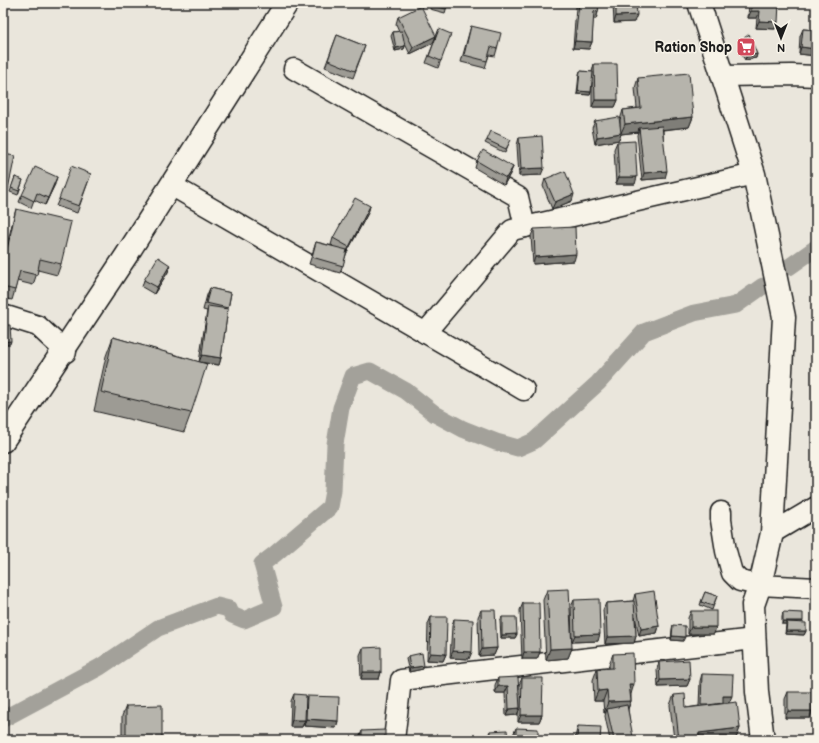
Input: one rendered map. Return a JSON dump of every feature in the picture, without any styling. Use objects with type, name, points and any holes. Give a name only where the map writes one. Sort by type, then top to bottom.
[{"type":"street","points":[[3,441],[65,351],[287,3]]},
{"type":"street","points":[[699,3],[754,174],[784,317],[772,533],[760,585],[753,605],[757,692],[763,740]]},
{"type":"street","points":[[294,69],[518,197],[525,227]]},
{"type":"street","points":[[723,76],[816,76]]},
{"type":"street","points":[[425,333],[512,230],[754,174]]},
{"type":"street","points":[[171,185],[524,390]]},
{"type":"street","points":[[3,315],[38,326],[65,351]]},
{"type":"street","points":[[772,533],[816,507]]},
{"type":"street","points":[[721,512],[726,551],[732,573],[740,581],[760,585],[816,588]]},
{"type":"street","points":[[394,740],[401,680],[754,639]]},
{"type":"building","points":[[432,3],[448,3],[446,9],[431,5]]},
{"type":"building","points":[[579,3],[599,3],[598,12],[594,11],[592,42],[575,41]]},
{"type":"building","points":[[616,3],[636,3],[637,15],[616,16]]},
{"type":"building","points":[[751,3],[779,3],[778,22],[759,21],[760,11],[751,11]]},
{"type":"building","points":[[421,6],[436,36],[413,47],[398,17]]},
{"type":"building","points":[[471,26],[501,33],[497,49],[491,47],[487,61],[464,55]]},
{"type":"building","points":[[439,29],[451,34],[441,61],[429,56]]},
{"type":"building","points":[[803,29],[816,30],[816,49],[801,47]]},
{"type":"building","points":[[402,31],[405,46],[396,48],[393,32]]},
{"type":"building","name":"Ration Shop","points":[[749,34],[757,54],[746,57],[741,48],[743,39]]},
{"type":"building","points":[[337,35],[365,46],[355,71],[328,60]]},
{"type":"building","points":[[594,64],[617,64],[618,100],[595,100]]},
{"type":"building","points":[[580,71],[593,72],[591,92],[578,91]]},
{"type":"building","points":[[689,73],[693,117],[625,124],[623,110],[641,108],[638,78]]},
{"type":"building","points":[[619,117],[621,133],[597,137],[595,121]]},
{"type":"building","points":[[662,126],[667,171],[644,173],[639,128]]},
{"type":"building","points":[[491,131],[511,140],[506,149],[487,140]]},
{"type":"building","points":[[542,136],[544,168],[521,169],[519,138]]},
{"type":"building","points":[[635,141],[637,177],[619,177],[617,142]]},
{"type":"building","points":[[483,150],[513,167],[506,178],[477,161]]},
{"type":"building","points":[[3,154],[15,156],[8,189],[3,188]]},
{"type":"building","points":[[71,166],[91,174],[79,206],[59,199]]},
{"type":"building","points":[[35,167],[57,177],[48,198],[37,193],[34,201],[22,195]]},
{"type":"building","points":[[565,171],[574,194],[555,202],[545,179]]},
{"type":"building","points":[[15,177],[23,180],[19,191],[11,188]]},
{"type":"building","points":[[355,198],[370,206],[349,247],[333,238]]},
{"type":"building","points":[[16,209],[71,222],[61,264],[40,259],[37,275],[20,271],[15,290],[3,287],[3,268]]},
{"type":"building","points":[[575,227],[576,254],[535,257],[534,229]]},
{"type":"building","points":[[316,242],[347,250],[343,266],[312,257]]},
{"type":"building","points":[[158,257],[170,265],[157,287],[144,280]]},
{"type":"building","points":[[210,288],[231,293],[228,308],[206,303]]},
{"type":"building","points":[[208,306],[228,309],[221,358],[202,355]]},
{"type":"building","points":[[3,325],[10,325],[11,341],[3,342]]},
{"type":"building","points":[[113,337],[207,364],[191,413],[101,392]]},
{"type":"building","points":[[569,589],[572,648],[550,649],[547,590]]},
{"type":"building","points":[[654,591],[659,626],[641,629],[635,594]]},
{"type":"building","points":[[705,592],[717,596],[713,606],[701,602]]},
{"type":"building","points":[[599,599],[600,634],[575,635],[574,600]]},
{"type":"building","points":[[634,601],[636,636],[607,637],[606,603]]},
{"type":"building","points":[[523,603],[539,603],[540,652],[524,652]]},
{"type":"building","points":[[481,610],[495,610],[497,648],[482,649]]},
{"type":"building","points":[[691,611],[716,611],[716,627],[691,627]]},
{"type":"building","points":[[783,612],[803,613],[803,621],[783,621]]},
{"type":"building","points":[[431,617],[447,617],[446,654],[430,653]]},
{"type":"building","points":[[502,617],[516,617],[517,634],[502,635]]},
{"type":"building","points":[[454,619],[473,620],[472,652],[453,651]]},
{"type":"building","points":[[787,622],[806,623],[806,631],[786,631]]},
{"type":"building","points":[[673,625],[685,626],[685,637],[672,636]]},
{"type":"building","points":[[381,647],[381,672],[363,672],[363,648]]},
{"type":"building","points":[[422,653],[424,666],[410,668],[408,656]]},
{"type":"building","points":[[633,653],[634,684],[629,684],[631,701],[608,702],[607,690],[598,691],[597,669],[613,668],[613,654]]},
{"type":"building","points":[[689,660],[690,679],[660,680],[659,662]]},
{"type":"building","points":[[702,674],[733,675],[732,696],[723,696],[723,703],[701,705]]},
{"type":"building","points":[[518,677],[520,708],[509,709],[508,686],[498,686],[498,678]]},
{"type":"building","points":[[522,678],[543,678],[542,715],[521,715]]},
{"type":"building","points":[[788,692],[812,692],[812,711],[788,711]]},
{"type":"building","points":[[294,694],[306,695],[305,720],[292,720]]},
{"type":"building","points":[[685,694],[686,708],[737,702],[740,728],[699,733],[699,740],[679,740],[674,695]]},
{"type":"building","points":[[307,696],[339,697],[338,721],[306,719]]},
{"type":"building","points":[[162,705],[162,740],[126,740],[126,706]]},
{"type":"building","points":[[627,705],[633,737],[614,740],[607,709]]},
{"type":"building","points":[[578,726],[601,727],[600,740],[577,740]]},
{"type":"building","points":[[516,728],[538,729],[538,740],[516,740]]},
{"type":"building","points":[[385,730],[385,740],[362,740],[362,731]]},
{"type":"building","points":[[507,730],[508,740],[490,740],[490,731]]},
{"type":"waterway","points":[[789,267],[816,248]]},
{"type":"waterway","points":[[3,719],[100,667],[158,628],[217,606],[229,609],[232,615],[244,620],[274,607],[262,564],[330,507],[333,491],[335,444],[341,408],[353,376],[370,371],[406,391],[435,414],[463,429],[496,442],[518,448],[534,441],[598,383],[644,332],[694,313],[736,305],[763,286]]},
{"type":"place","name":"Ration Shop","points":[[746,47]]}]
